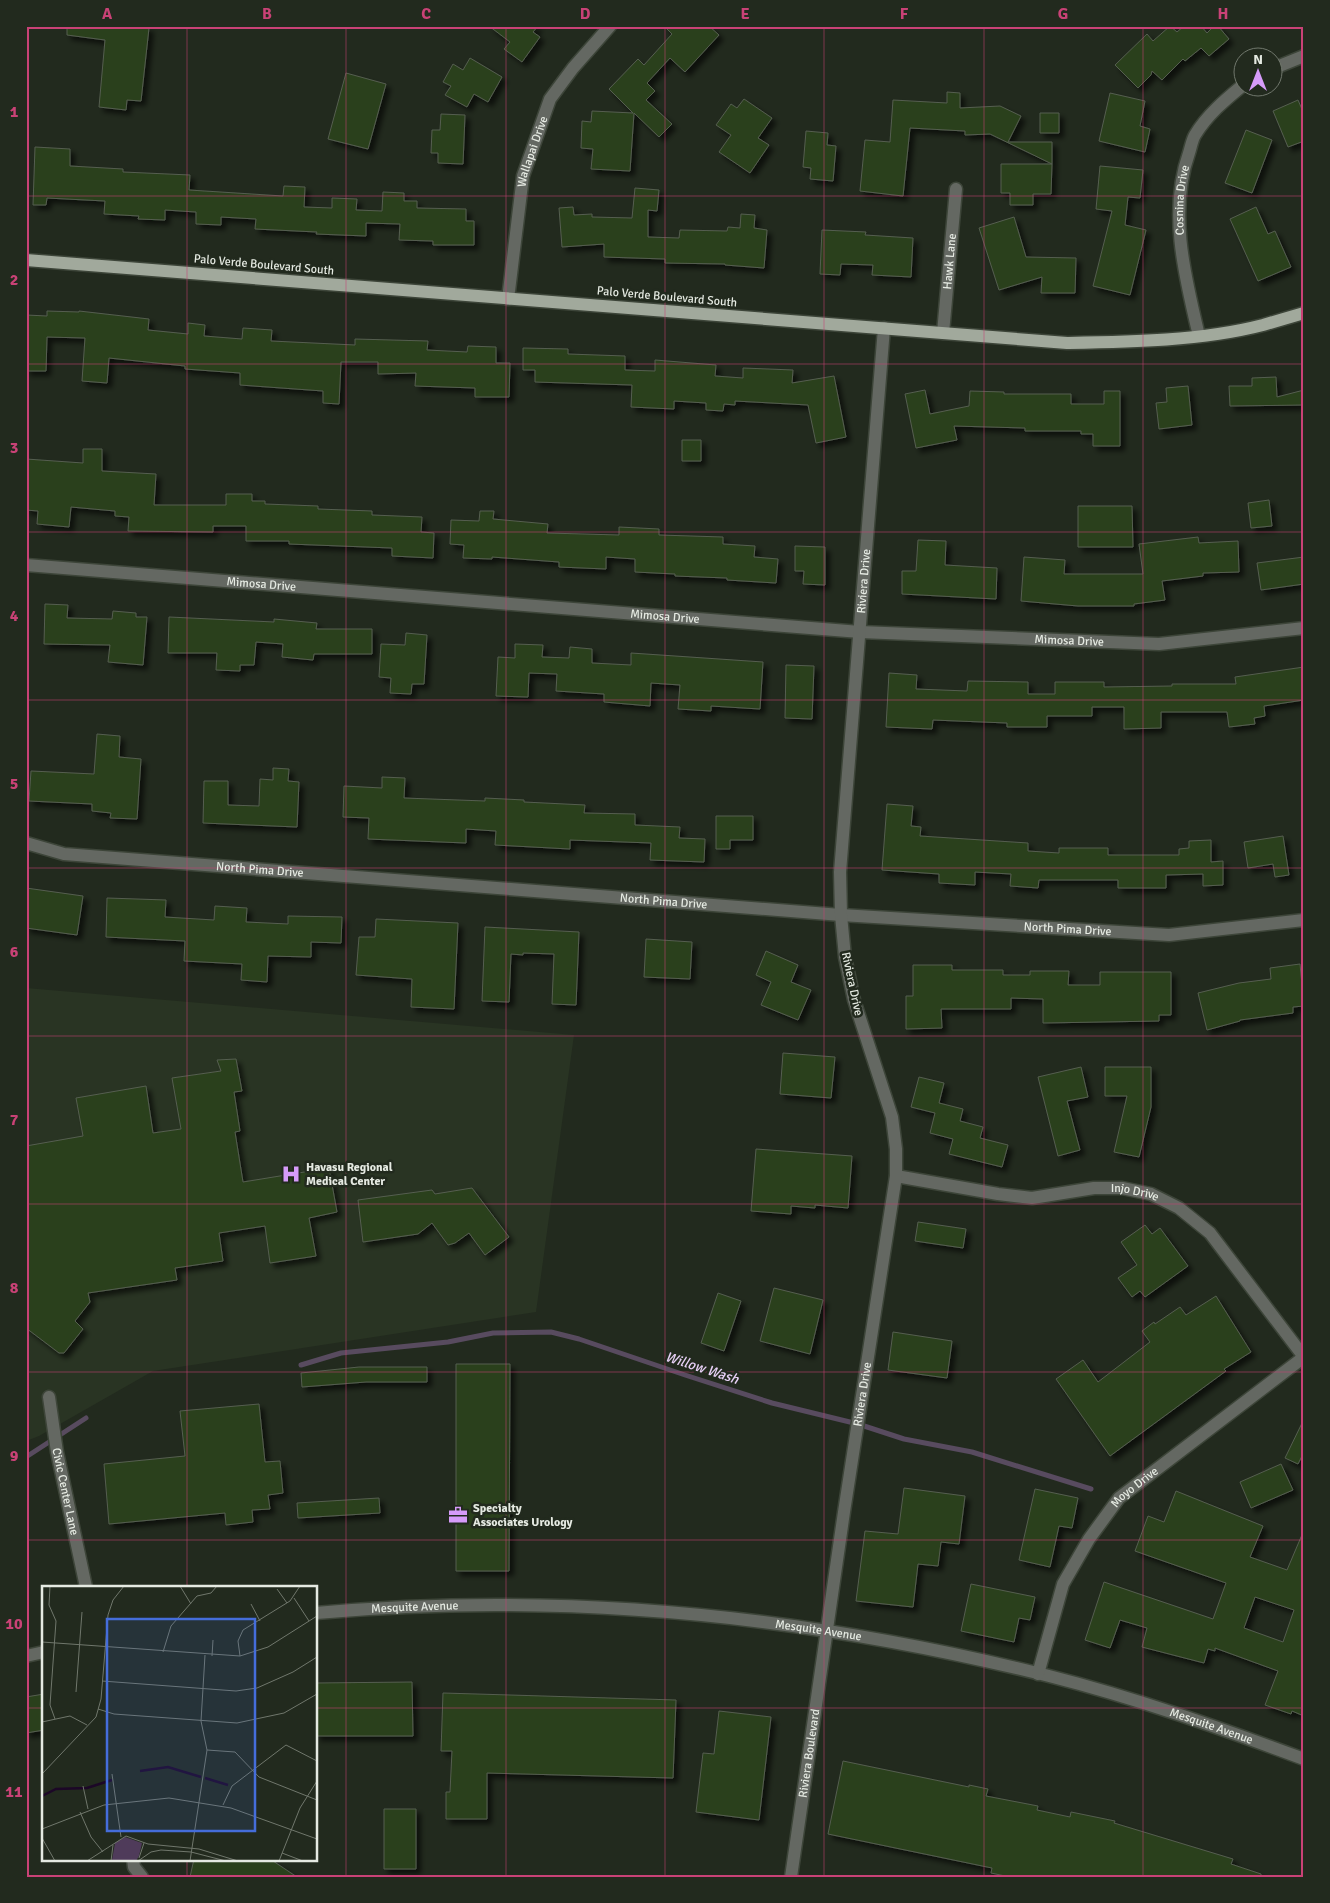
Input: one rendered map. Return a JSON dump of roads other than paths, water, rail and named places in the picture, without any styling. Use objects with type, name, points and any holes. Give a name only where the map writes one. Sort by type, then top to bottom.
[{"type":"main road","name":"Palo Verde Boulevard South","points":[[26,260],[1067,343],[1137,342],[1199,336],[1262,325],[1304,312]]},
{"type":"street","name":"Wallapai Drive","points":[[508,299],[523,176],[550,99],[573,68],[610,26]]},
{"type":"street","points":[[1282,66],[1304,56]]},
{"type":"street","name":"Cosnina Drive","points":[[1199,336],[1185,277],[1180,237],[1180,202],[1184,167],[1195,135],[1218,105],[1232,94]]},
{"type":"street","name":"Hawk Lane","points":[[943,333],[956,189]]},
{"type":"street","name":"Riviera Drive","points":[[827,1631],[896,1176],[896,1149],[892,1117],[854,1000],[845,956],[841,915],[840,872],[884,328]]},
{"type":"street","name":"Mimosa Drive","points":[[26,566],[860,632],[1159,644],[1304,628]]},
{"type":"street","name":"North Pima Drive","points":[[26,843],[64,854],[841,915],[1169,935],[1304,920]]},
{"type":"street","name":"Injo Drive","points":[[896,1176],[1032,1198],[1094,1188],[1122,1188],[1151,1194],[1179,1208],[1210,1233],[1304,1357]]},
{"type":"street","name":"Moyo Drive","points":[[1038,1674],[1063,1584],[1089,1539],[1119,1498],[1304,1357]]},
{"type":"street","name":"Civic Center Lane","points":[[49,1397],[57,1452],[86,1586]]},
{"type":"street","name":"Mesquite Avenue","points":[[318,1612],[465,1606],[555,1606],[698,1614],[827,1631],[910,1644],[1118,1695],[1178,1714],[1304,1759]]},
{"type":"street","name":"Riviera Boulevard","points":[[791,1877],[827,1631]]},
{"type":"street","points":[[26,1656],[42,1652]]},
{"type":"waterway","name":"Willow Wash","points":[[301,1365],[341,1353],[448,1342],[493,1333],[551,1332],[579,1339],[772,1403],[858,1424],[904,1439],[972,1452],[1091,1489]]},
{"type":"waterway","name":"Willow Wash","points":[[26,1457],[86,1418]]},
{"type":"place","name":"Havasu Regional Medical Center","points":[[291,1174]]},
{"type":"place","name":"Specialty Associates Urology","points":[[458,1515]]}]
